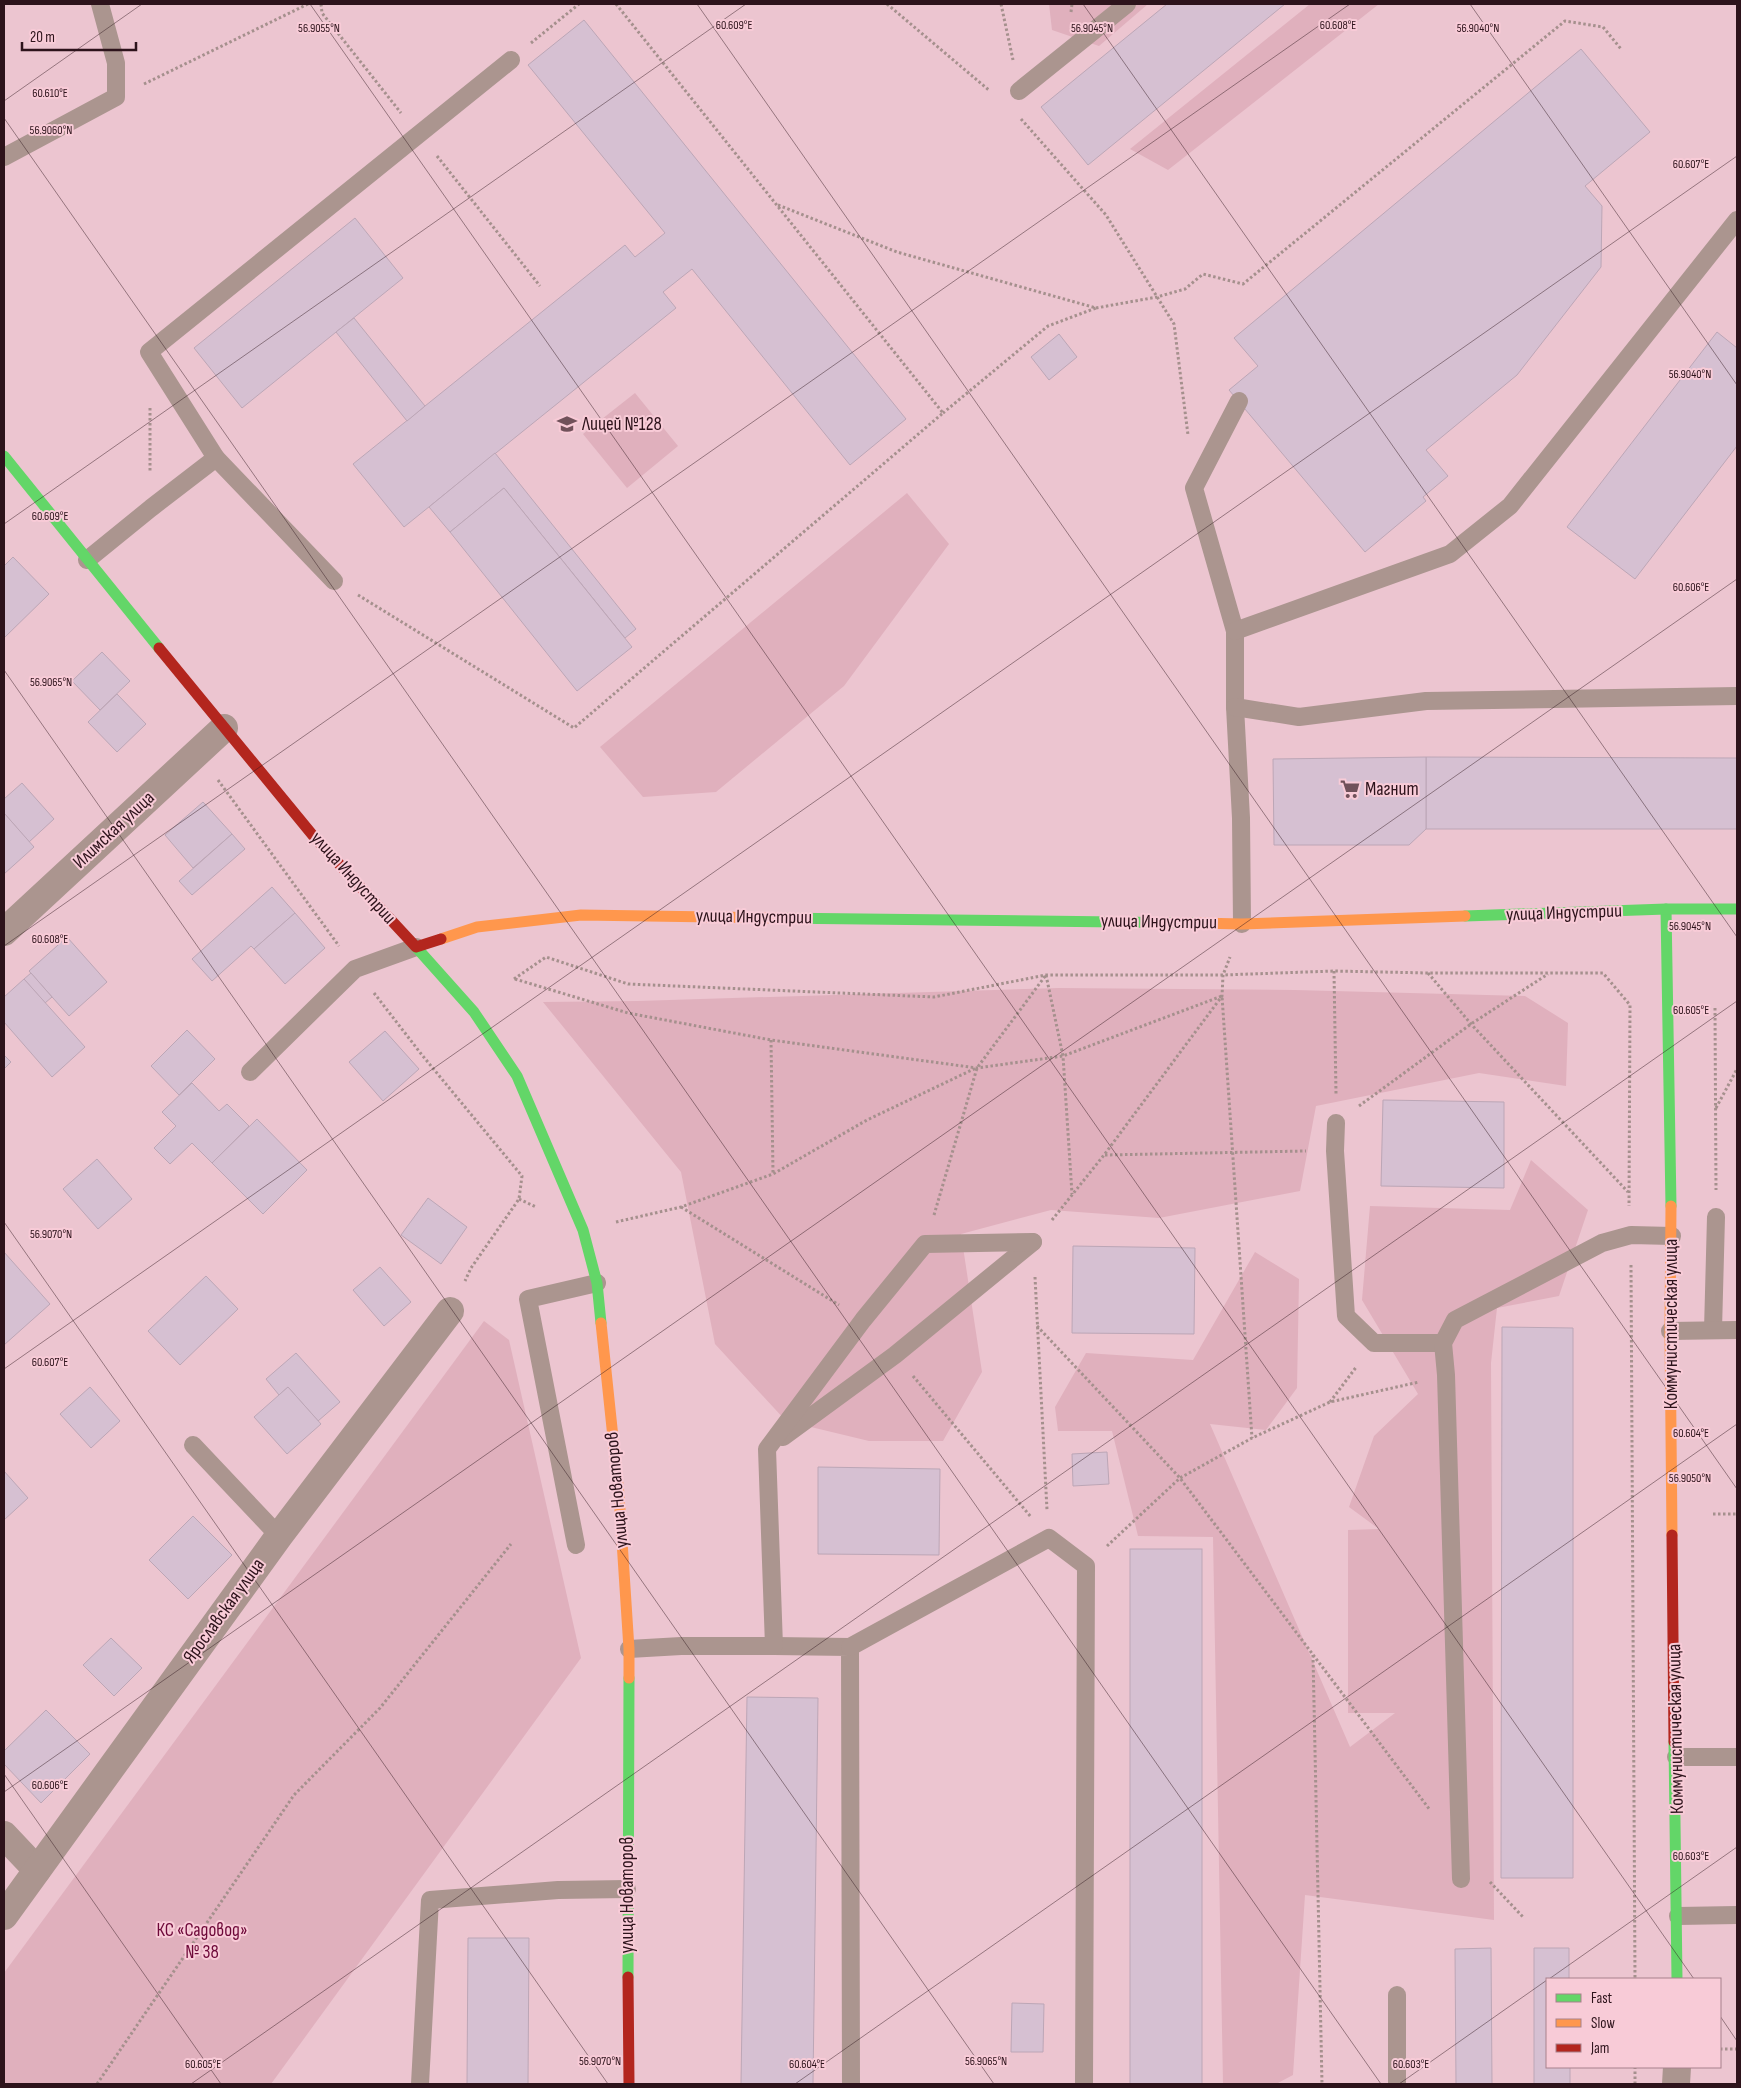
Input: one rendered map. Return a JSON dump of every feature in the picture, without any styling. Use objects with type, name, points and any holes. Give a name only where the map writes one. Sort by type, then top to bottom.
[{"type":"street","name":"улица Индустрии","points":[[4,456],[224,728],[316,838],[416,947],[477,928],[581,915],[1242,924],[1666,909],[1737,909]]},
{"type":"street","name":"Илимская улица","points":[[7,923],[224,728]]},
{"type":"street","name":"Коммунистическая улица","points":[[1666,909],[1672,1236],[1670,1330],[1678,1916],[1677,1978]]},
{"type":"street","name":"улица Новаторов","points":[[416,947],[474,1012],[516,1076],[583,1230],[597,1283],[619,1495],[629,1650],[626,1889],[629,2084]]},
{"type":"street","name":"Ярославская улица","points":[[4,1916],[279,1536],[450,1311]]},
{"type":"street","points":[[4,1835],[37,1870]]},
{"type":"street","points":[[1676,2084],[1677,2068]]},
{"type":"lane","points":[[4,158],[116,96],[116,63],[100,4]]},
{"type":"lane","points":[[1019,91],[1127,4]]},
{"type":"lane","points":[[334,581],[216,458],[149,352],[511,60]]},
{"type":"lane","points":[[1235,631],[1450,554],[1510,506],[1737,220]]},
{"type":"lane","points":[[1239,401],[1194,488],[1235,631],[1235,708],[1241,818],[1242,924]]},
{"type":"lane","points":[[87,560],[216,458]]},
{"type":"lane","points":[[1235,708],[1299,717],[1426,701],[1737,696]]},
{"type":"lane","points":[[250,1072],[355,969],[416,947]]},
{"type":"lane","points":[[1336,1123],[1346,1316],[1374,1343],[1443,1343]]},
{"type":"lane","points":[[1713,1330],[1716,1217]]},
{"type":"lane","points":[[1461,1879],[1462,1853],[1446,1375],[1443,1343],[1455,1320],[1602,1243],[1631,1235],[1672,1236]]},
{"type":"lane","points":[[774,1646],[767,1449],[864,1320],[926,1244],[1033,1242]]},
{"type":"lane","points":[[767,1449],[895,1354],[1033,1242]]},
{"type":"lane","points":[[576,1545],[528,1300],[597,1283]]},
{"type":"lane","points":[[1670,1330],[1737,1330]]},
{"type":"lane","points":[[193,1446],[279,1536]]},
{"type":"lane","points":[[629,1650],[681,1646],[850,1647],[1049,1538],[1086,1566],[1084,2084]]},
{"type":"lane","points":[[850,1647],[851,2084]]},
{"type":"lane","points":[[1676,1757],[1737,1758]]},
{"type":"lane","points":[[420,2084],[430,1900],[558,1890],[626,1889]]},
{"type":"lane","points":[[1678,1916],[1737,1915]]},
{"type":"lane","points":[[1396,1995],[1397,2084]]},
{"type":"path","points":[[116,96],[193,61],[308,4]]},
{"type":"path","points":[[511,60],[579,4]]},
{"type":"path","points":[[616,4],[943,413]]},
{"type":"path","points":[[888,4],[992,92]]},
{"type":"path","points":[[1001,4],[1019,91]]},
{"type":"path","points":[[334,581],[574,728],[943,413],[1048,326],[1096,308],[1157,297],[1185,289],[1203,274],[1243,284],[1565,21],[1602,28],[1621,49]]},
{"type":"path","points":[[1014,112],[1106,216],[1174,324],[1194,488]]},
{"type":"path","points":[[778,205],[897,252],[1096,308]]},
{"type":"path","points":[[149,352],[151,508]]},
{"type":"path","points":[[198,752],[355,969],[422,1055],[522,1176],[519,1199],[472,1268],[450,1311]]},
{"type":"path","points":[[1242,924],[1223,975],[1222,996],[1231,1153],[1252,1438]]},
{"type":"path","points":[[1222,996],[1063,1056],[978,1068],[771,1040],[628,1013],[514,979],[546,957],[628,984],[934,997],[1046,975],[1223,975],[1334,971],[1603,973],[1630,1005],[1628,1193],[1631,1235],[1635,1978]]},
{"type":"path","points":[[1334,971],[1336,1123]]},
{"type":"path","points":[[1428,973],[1471,1024],[1628,1193]]},
{"type":"path","points":[[1336,1123],[1471,1024],[1548,974]]},
{"type":"path","points":[[1046,975],[1063,1056],[1072,1194]]},
{"type":"path","points":[[926,1244],[978,1068],[1046,975]]},
{"type":"path","points":[[1049,1538],[1033,1242],[1104,1155],[1222,996]]},
{"type":"path","points":[[1715,1008],[1716,1217]]},
{"type":"path","points":[[771,1040],[773,1174]]},
{"type":"path","points":[[519,1199],[583,1230],[681,1207],[773,1174],[867,1120],[978,1068]]},
{"type":"path","points":[[1716,1109],[1737,1069]]},
{"type":"path","points":[[1104,1155],[1336,1151]]},
{"type":"path","points":[[1037,1326],[1180,1478],[1462,1853],[1523,1917]]},
{"type":"path","points":[[1330,1402],[1374,1343]]},
{"type":"path","points":[[1086,1566],[1180,1478],[1252,1438],[1330,1402],[1446,1375]]},
{"type":"path","points":[[1713,1514],[1737,1514]]},
{"type":"path","points":[[97,2084],[294,1795],[380,1708],[510,1544]]},
{"type":"path","points":[[1313,1654],[1322,2084]]},
{"type":"path","points":[[1721,2049],[1737,2049]]},
{"type":"path","points":[[1635,2068],[1635,2084]]},
{"type":"green space","points":[[1049,4],[1148,4],[1099,46],[1052,30]]},
{"type":"green space","points":[[1310,4],[1379,4],[1168,170],[1130,149]]},
{"type":"green space","points":[[635,393],[678,446],[627,488],[583,434]]},
{"type":"green space","points":[[907,493],[949,544],[844,686],[716,792],[643,797],[600,747]]},
{"type":"green space","points":[[1059,988],[1295,990],[1525,996],[1568,1023],[1566,1086],[1479,1073],[1316,1106],[1300,1191],[1159,1218],[1051,1210],[961,1234],[982,1372],[943,1441],[869,1441],[786,1421],[715,1344],[681,1172],[543,1002],[638,1001]]},
{"type":"green space","points":[[1531,1160],[1588,1210],[1559,1296],[1497,1308],[1491,1363],[1494,1920],[1305,1895],[1293,2075],[1276,2084],[1223,2084],[1213,1537],[1138,1536],[1112,1431],[1058,1431],[1055,1407],[1086,1353],[1193,1360],[1255,1252],[1299,1279],[1297,1388],[1266,1430],[1210,1424],[1350,1747],[1395,1713],[1348,1713],[1348,1530],[1379,1529],[1349,1507],[1374,1436],[1418,1394],[1362,1300],[1370,1206],[1510,1210]]},
{"type":"green space","name":"КС «Садовод» № 38","points":[[484,1321],[509,1340],[581,1658],[271,2084],[4,2084],[4,1973]]},
{"type":"building","points":[[1167,4],[1285,4],[1088,165],[1041,107]]},
{"type":"building","points":[[584,20],[906,419],[850,465],[692,269],[663,292],[676,308],[404,527],[353,464],[625,245],[635,257],[665,233],[528,65]]},
{"type":"building","points":[[1581,49],[1650,132],[1585,186],[1602,206],[1601,267],[1517,375],[1426,450],[1448,476],[1423,497],[1426,501],[1365,552],[1229,390],[1258,366],[1234,338]]},
{"type":"building","points":[[355,218],[403,278],[242,408],[194,348]]},
{"type":"building","points":[[354,318],[425,406],[407,421],[336,332]]},
{"type":"building","points":[[1717,332],[1737,348],[1737,446],[1635,579],[1567,527]]},
{"type":"building","points":[[1059,334],[1077,357],[1049,380],[1031,357]]},
{"type":"building","points":[[495,453],[636,629],[625,638],[504,488],[450,532],[429,507]]},
{"type":"building","points":[[504,488],[632,647],[577,691],[450,532]]},
{"type":"building","points":[[13,557],[49,594],[4,638],[4,566]]},
{"type":"building","points":[[102,652],[130,681],[100,710],[72,681]]},
{"type":"building","points":[[117,694],[146,724],[117,752],[88,722]]},
{"type":"building","points":[[1426,757],[1737,758],[1737,829],[1426,829]]},
{"type":"building","name":"Магнит","points":[[1426,757],[1426,829],[1409,845],[1274,845],[1273,759]]},
{"type":"building","points":[[22,783],[54,819],[29,842],[4,813],[4,799]]},
{"type":"building","points":[[203,802],[232,834],[193,868],[165,835]]},
{"type":"building","points":[[4,813],[34,847],[4,874]]},
{"type":"building","points":[[232,834],[245,849],[192,895],[179,881]]},
{"type":"building","points":[[272,887],[295,913],[254,949],[251,946],[212,981],[192,959]]},
{"type":"building","points":[[295,913],[325,948],[285,984],[254,949]]},
{"type":"building","points":[[67,937],[107,982],[69,1016],[29,971]]},
{"type":"building","points":[[31,973],[52,997],[45,1003],[24,979]]},
{"type":"building","points":[[24,979],[85,1047],[52,1077],[4,1022],[4,997]]},
{"type":"building","points":[[187,1030],[215,1059],[179,1095],[151,1066]]},
{"type":"building","points":[[385,1031],[419,1069],[383,1101],[349,1062]]},
{"type":"building","points":[[4,1055],[11,1062],[4,1069]]},
{"type":"building","points":[[192,1083],[219,1111],[227,1104],[249,1126],[212,1163],[192,1143],[170,1164],[154,1148],[176,1126],[162,1112]]},
{"type":"building","points":[[1383,1100],[1504,1102],[1504,1188],[1381,1186]]},
{"type":"building","points":[[257,1119],[307,1170],[263,1214],[212,1163]]},
{"type":"building","points":[[97,1159],[132,1199],[98,1229],[63,1189]]},
{"type":"building","points":[[428,1198],[467,1227],[441,1264],[401,1235]]},
{"type":"building","points":[[1073,1246],[1195,1248],[1194,1334],[1072,1333]]},
{"type":"building","points":[[4,1252],[50,1304],[4,1345]]},
{"type":"building","points":[[380,1267],[411,1302],[384,1326],[353,1290]]},
{"type":"building","points":[[206,1276],[238,1309],[180,1365],[148,1331]]},
{"type":"building","points":[[1502,1327],[1573,1328],[1573,1878],[1501,1878]]},
{"type":"building","points":[[296,1353],[340,1402],[318,1421],[288,1387],[279,1395],[266,1379]]},
{"type":"building","points":[[90,1387],[120,1421],[91,1448],[60,1414]]},
{"type":"building","points":[[288,1387],[321,1424],[287,1454],[254,1417]]},
{"type":"building","points":[[1107,1452],[1109,1484],[1073,1486],[1072,1454]]},
{"type":"building","points":[[818,1467],[940,1469],[939,1555],[818,1554]]},
{"type":"building","points":[[4,1471],[28,1498],[4,1520]]},
{"type":"building","points":[[193,1516],[232,1555],[188,1599],[149,1560]]},
{"type":"building","points":[[1130,1549],[1202,1549],[1202,2084],[1130,2084]]},
{"type":"building","points":[[111,1638],[142,1668],[114,1696],[83,1665]]},
{"type":"building","points":[[747,1697],[818,1698],[813,2084],[741,2084]]},
{"type":"building","points":[[46,1710],[90,1754],[41,1803],[4,1764],[4,1751]]},
{"type":"building","points":[[468,1938],[529,1938],[528,2084],[467,2084]]},
{"type":"building","points":[[1491,1948],[1492,2084],[1456,2084],[1455,1949]]},
{"type":"building","points":[[1534,1948],[1569,1948],[1569,1978],[1546,1978],[1546,2068],[1570,2068],[1570,2084],[1534,2084]]},
{"type":"building","points":[[1012,2003],[1044,2004],[1043,2052],[1011,2052]]},
{"type":"traffic: fast","points":[[4,456],[159,648]]},
{"type":"traffic: fast","points":[[1465,916],[1666,909],[1737,909]]},
{"type":"traffic: fast","points":[[1666,909],[1671,1206]]},
{"type":"traffic: fast","points":[[775,918],[1198,923]]},
{"type":"traffic: fast","points":[[416,947],[474,1012],[517,1076],[583,1230],[597,1283],[601,1323]]},
{"type":"traffic: fast","points":[[628,1977],[629,1678]]},
{"type":"traffic: fast","points":[[1674,1742],[1677,1978]]},
{"type":"traffic: slow","points":[[441,939],[477,927],[581,915],[775,918]]},
{"type":"traffic: slow","points":[[1198,923],[1242,924],[1465,916]]},
{"type":"traffic: slow","points":[[1671,1206],[1672,1535]]},
{"type":"traffic: slow","points":[[601,1323],[619,1495],[629,1649],[629,1678]]},
{"type":"traffic: jam","points":[[159,648],[315,838],[416,947],[441,939]]},
{"type":"traffic: jam","points":[[1672,1535],[1674,1742]]},
{"type":"traffic: jam","points":[[628,1977],[629,2084]]},
{"type":"place","name":"Лицей №128","points":[[567,424]]},
{"type":"place","name":"Магнит","points":[[1350,789]]}]
